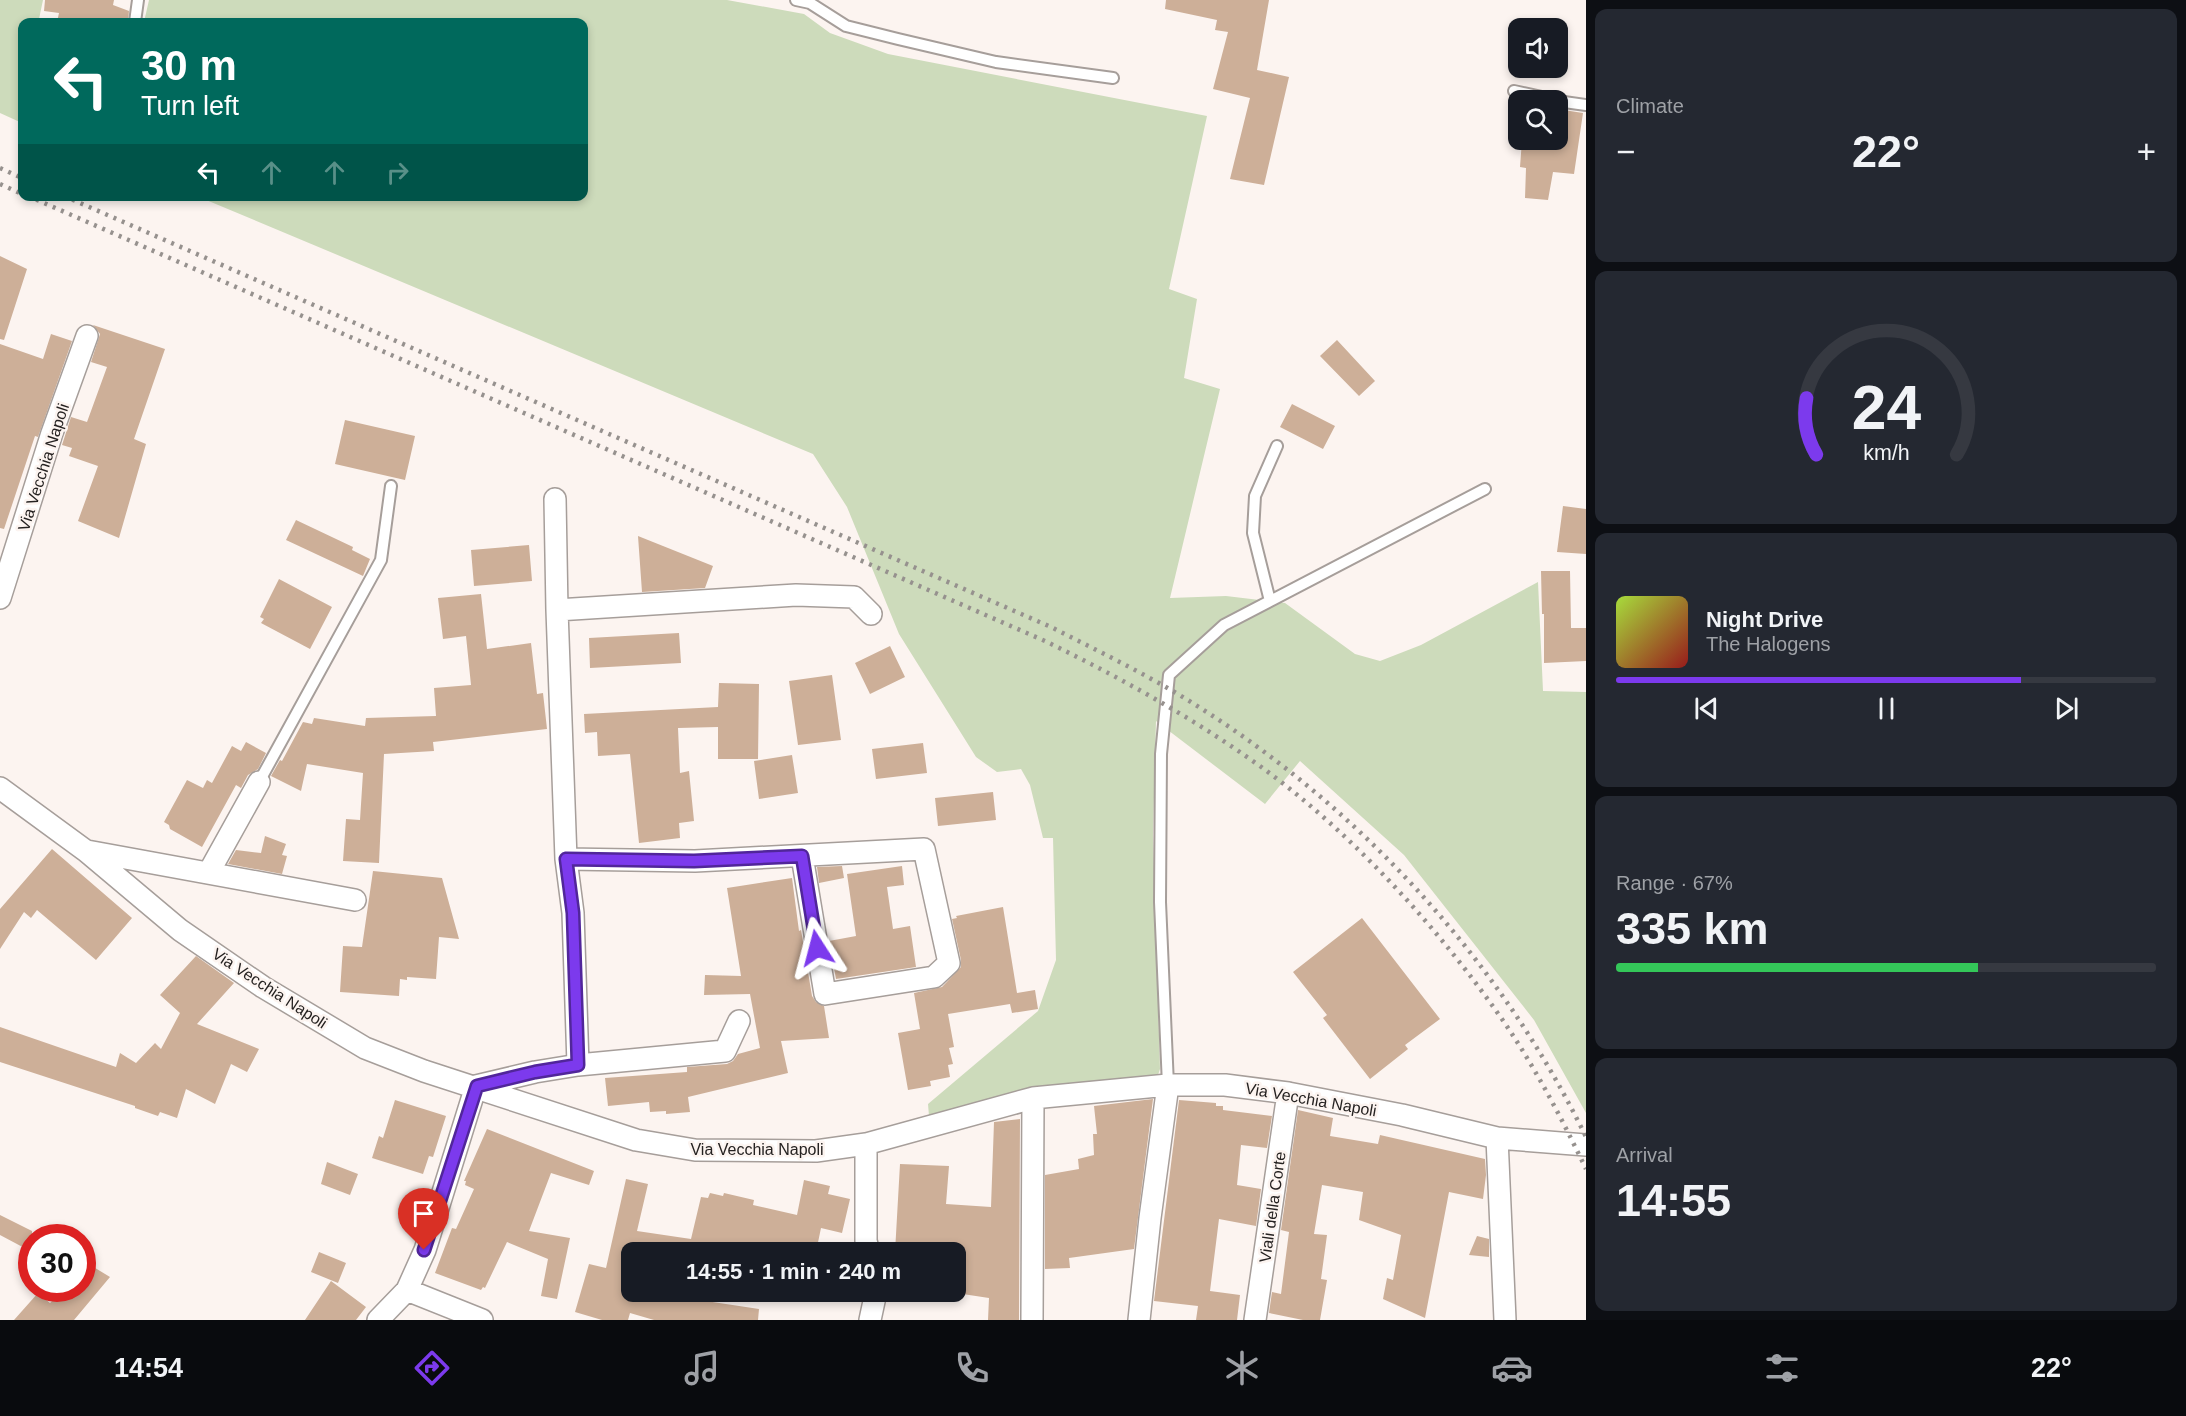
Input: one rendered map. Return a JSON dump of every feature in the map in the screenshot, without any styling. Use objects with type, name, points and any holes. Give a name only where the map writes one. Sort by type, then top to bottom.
[{"type":"street","name":"Via Vecchia Napoli","points":[[0,598],[52,433],[87,336]]},
{"type":"street","points":[[555,499],[556,610],[566,859],[573,913],[578,1065]]},
{"type":"street","points":[[556,610],[796,596],[854,597],[871,614]]},
{"type":"street","points":[[209,872],[259,782]]},
{"type":"street","name":"Via Vecchia Napoli","points":[[0,788],[86,851],[180,930],[263,987],[365,1048],[423,1071],[477,1086],[577,1122],[636,1140],[695,1150],[816,1151],[866,1144],[1033,1098],[1168,1085],[1225,1085],[1288,1094],[1402,1116],[1497,1138],[1586,1145]]},
{"type":"street","points":[[566,859],[694,861],[924,849],[949,963],[934,977],[825,994],[802,856]]},
{"type":"street","name":"Via Vecchia Napoli","points":[[86,851],[355,900]]},
{"type":"street","points":[[378,1320],[407,1290],[424,1250],[477,1086],[535,1072],[578,1065],[725,1051],[739,1021]]},
{"type":"street","points":[[1139,1320],[1168,1085]]},
{"type":"street","name":"Viali della Corte","points":[[1255,1320],[1288,1094]]},
{"type":"street","points":[[1032,1320],[1033,1098]]},
{"type":"street","points":[[1497,1138],[1505,1320]]},
{"type":"street","points":[[866,1144],[866,1242]]},
{"type":"street","points":[[407,1290],[482,1320]]},
{"type":"street","points":[[870,1320],[874,1302]]},
{"type":"lane","points":[[136,18],[138,0]]},
{"type":"lane","points":[[796,0],[810,3],[846,26],[898,39],[996,62],[1113,78]]},
{"type":"lane","points":[[1568,103],[1586,105]]},
{"type":"lane","points":[[1270,601],[1253,533],[1255,496],[1276,446]]},
{"type":"lane","points":[[259,782],[381,560],[391,486]]},
{"type":"lane","points":[[1168,1085],[1160,890],[1161,754],[1170,675],[1224,625],[1485,489]]},
{"type":"green space","points":[[0,0],[43,0],[39,18],[18,18],[18,121],[0,113]]},
{"type":"green space","points":[[149,0],[727,0],[804,14],[830,33],[888,54],[1207,116],[1169,289],[1197,299],[1184,378],[1220,389],[1170,598],[1226,596],[1285,603],[1355,654],[1380,661],[1421,645],[1538,582],[1543,691],[1586,692],[1586,1113],[1534,1020],[1404,855],[1300,761],[1265,804],[1156,721],[1153,835],[1160,1069],[1157,1078],[929,1116],[928,1104],[1038,1011],[1056,960],[1053,838],[1043,838],[1030,785],[1021,769],[997,772],[976,757],[899,634],[847,507],[813,454],[209,201],[588,201],[588,18],[145,18]]},
{"type":"building","points":[[45,0],[114,0],[113,5],[129,11],[128,18],[58,18],[59,13],[44,11]]},
{"type":"building","points":[[1166,0],[1269,0],[1257,70],[1289,77],[1264,185],[1230,179],[1250,98],[1213,89],[1228,32],[1215,30],[1217,20],[1165,9]]},
{"type":"building","points":[[1568,111],[1583,113],[1574,174],[1553,172],[1548,200],[1525,198],[1526,168],[1520,167],[1521,150],[1568,150]]},
{"type":"building","points":[[0,256],[27,269],[4,340],[0,339]]},
{"type":"building","points":[[93,325],[165,349],[134,439],[146,444],[119,538],[78,521],[98,466],[69,456],[72,448],[62,445],[71,417],[87,422],[107,367],[91,362],[100,334]]},
{"type":"building","points":[[51,334],[72,341],[38,437],[35,436],[4,529],[0,528],[0,344],[43,359]]},
{"type":"building","points":[[1337,340],[1375,381],[1359,396],[1320,356]]},
{"type":"building","points":[[1292,404],[1335,426],[1323,449],[1280,427]]},
{"type":"building","points":[[345,420],[415,436],[405,480],[335,464]]},
{"type":"building","points":[[1563,506],[1586,509],[1586,554],[1557,552]]},
{"type":"building","points":[[296,520],[353,547],[352,550],[370,559],[363,576],[286,540]]},
{"type":"building","points":[[638,536],[713,566],[705,588],[642,592]]},
{"type":"building","points":[[529,545],[532,581],[474,586],[471,550]]},
{"type":"building","points":[[1541,571],[1570,571],[1571,628],[1586,628],[1586,661],[1544,663]]},
{"type":"building","points":[[279,579],[332,607],[310,649],[261,623],[264,619],[260,617]]},
{"type":"building","points":[[481,594],[487,649],[531,643],[537,694],[543,693],[547,729],[433,742],[434,751],[384,754],[379,863],[343,861],[346,819],[360,820],[363,773],[307,764],[301,791],[271,776],[280,760],[282,761],[303,722],[312,724],[314,718],[365,726],[366,718],[436,716],[434,688],[471,685],[466,636],[443,639],[438,598]]},
{"type":"building","points":[[679,633],[681,663],[590,668],[589,638]]},
{"type":"building","points":[[890,646],[905,677],[870,694],[855,663]]},
{"type":"building","points":[[832,675],[841,740],[798,745],[789,681]]},
{"type":"building","points":[[719,683],[759,684],[758,759],[718,759],[718,727],[678,728],[680,773],[689,771],[694,821],[679,823],[680,838],[639,843],[630,754],[598,756],[597,732],[585,733],[584,714],[718,707]]},
{"type":"building","points":[[246,742],[266,753],[258,769],[248,775],[241,788],[236,785],[202,847],[170,829],[169,825],[164,822],[187,780],[203,788],[207,780],[212,783],[232,746],[241,751]]},
{"type":"building","points":[[923,743],[927,773],[876,779],[872,749]]},
{"type":"building","points":[[792,755],[798,793],[759,799],[754,761]]},
{"type":"building","points":[[993,792],[996,820],[938,826],[935,798]]},
{"type":"building","points":[[265,836],[286,844],[282,855],[287,856],[282,874],[228,864],[236,850],[261,853]]},
{"type":"building","points":[[52,849],[132,918],[96,960],[37,910],[31,918],[24,912],[0,949],[0,909]]},
{"type":"building","points":[[842,866],[844,878],[819,883],[817,867]]},
{"type":"building","points":[[902,866],[904,885],[887,887],[893,929],[910,926],[916,967],[836,979],[829,941],[856,936],[847,874]]},
{"type":"building","points":[[373,871],[442,878],[459,939],[439,937],[436,979],[407,977],[407,980],[400,979],[399,996],[340,992],[343,946],[362,947]]},
{"type":"building","points":[[792,878],[799,931],[801,930],[812,996],[816,1002],[824,1006],[829,1038],[781,1041],[788,1073],[688,1097],[690,1112],[666,1114],[666,1111],[650,1112],[649,1102],[608,1106],[605,1078],[687,1072],[687,1067],[727,1064],[733,1061],[738,1054],[760,1048],[750,994],[704,995],[705,975],[741,976],[727,888]]},
{"type":"building","points":[[1003,907],[1017,993],[1035,990],[1038,1009],[1012,1013],[1010,1004],[948,1014],[954,1047],[949,1048],[953,1064],[948,1065],[950,1077],[930,1081],[931,1086],[908,1090],[898,1033],[920,1029],[914,993],[942,987],[961,967],[952,919],[957,918],[956,916]]},
{"type":"building","points":[[1362,918],[1440,1019],[1405,1045],[1408,1049],[1370,1079],[1323,1018],[1327,1015],[1293,972]]},
{"type":"building","points":[[196,956],[234,983],[197,1024],[259,1049],[247,1072],[231,1064],[215,1104],[186,1089],[177,1118],[160,1112],[158,1116],[135,1108],[135,1106],[0,1062],[0,1027],[116,1067],[120,1053],[136,1063],[155,1043],[161,1049],[180,1013],[160,995]]},
{"type":"building","points":[[1153,1099],[1134,1249],[1069,1258],[1070,1268],[1045,1269],[1045,1175],[1079,1169],[1078,1159],[1094,1155],[1093,1134],[1097,1134],[1094,1106]]},
{"type":"building","points":[[395,1100],[446,1116],[433,1157],[429,1156],[423,1174],[372,1158],[379,1136],[383,1138]]},
{"type":"building","points":[[1179,1100],[1216,1103],[1216,1106],[1223,1106],[1223,1110],[1272,1116],[1267,1148],[1241,1145],[1237,1185],[1261,1189],[1256,1226],[1219,1219],[1210,1291],[1240,1295],[1237,1320],[1196,1320],[1198,1306],[1154,1301]]},
{"type":"building","points":[[1298,1110],[1333,1118],[1330,1136],[1378,1144],[1380,1135],[1485,1159],[1483,1199],[1449,1192],[1425,1318],[1383,1299],[1387,1278],[1393,1280],[1401,1235],[1359,1220],[1363,1192],[1322,1185],[1314,1234],[1327,1235],[1321,1279],[1327,1280],[1320,1320],[1303,1320],[1269,1313],[1272,1292],[1281,1294],[1289,1232],[1281,1230]]},
{"type":"building","points":[[1020,1119],[1019,1320],[988,1320],[989,1298],[966,1295],[966,1242],[896,1242],[900,1164],[949,1166],[946,1204],[991,1207],[994,1122]]},
{"type":"building","points":[[487,1129],[594,1171],[589,1185],[551,1173],[529,1231],[570,1238],[557,1299],[541,1296],[548,1259],[507,1242],[485,1288],[481,1290],[435,1273],[452,1228],[456,1229],[474,1189],[465,1185],[466,1181],[464,1181]]},
{"type":"building","points":[[327,1162],[358,1174],[350,1195],[321,1184]]},
{"type":"building","points":[[626,1179],[648,1184],[637,1231],[691,1239],[701,1197],[708,1198],[710,1193],[723,1196],[724,1193],[754,1200],[753,1205],[797,1215],[804,1180],[830,1186],[828,1194],[850,1199],[842,1233],[821,1228],[818,1242],[621,1242],[621,1302],[713,1302],[759,1309],[758,1320],[654,1320],[630,1313],[628,1320],[602,1320],[575,1312],[589,1264],[606,1268]]},
{"type":"building","points":[[0,1215],[18,1224],[18,1245],[0,1235]]},
{"type":"building","points":[[1477,1236],[1489,1239],[1489,1257],[1469,1255]]},
{"type":"building","points":[[319,1252],[346,1263],[338,1283],[311,1272]]},
{"type":"building","points":[[96,1268],[110,1277],[96,1294]]},
{"type":"building","points":[[331,1281],[366,1307],[356,1320],[305,1320]]},
{"type":"building","points":[[30,1302],[89,1302],[74,1320],[14,1320]]},
{"type":"railway","points":[[0,168],[18,176]]},
{"type":"railway","points":[[0,184],[18,192]]},
{"type":"railway","points":[[39,201],[1045,641],[1184,716],[1264,769],[1298,795],[1363,854],[1424,919],[1479,987],[1516,1040],[1548,1094],[1586,1169]]},
{"type":"railway","points":[[75,201],[1051,627],[1128,666],[1202,709],[1262,750],[1319,795],[1424,897],[1471,953],[1513,1012],[1552,1073],[1586,1137]]},
{"type":"route","points":[[424,1250],[477,1086],[535,1072],[578,1065],[573,913],[566,859],[694,861],[802,856],[817,948]]}]
